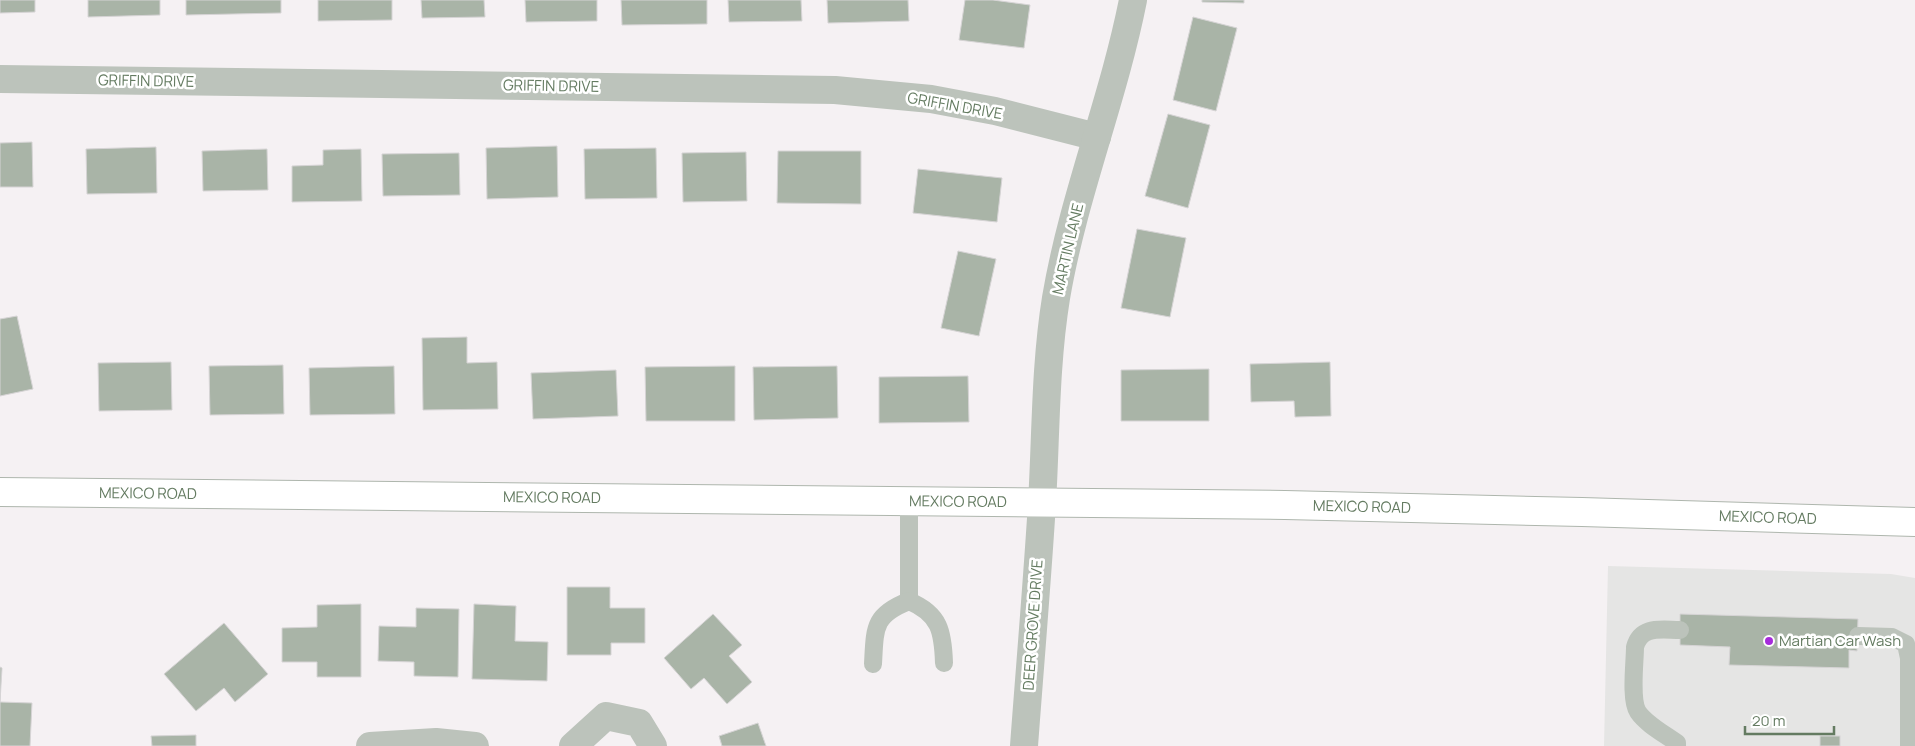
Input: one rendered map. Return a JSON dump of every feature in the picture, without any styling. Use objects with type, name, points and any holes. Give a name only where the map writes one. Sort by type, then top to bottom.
[{"type":"main road","name":"MEXICO ROAD","points":[[0,492],[1285,505],[1915,522]]},
{"type":"street","name":"MARTIN LANE","points":[[1042,504],[1049,362],[1056,300],[1064,254],[1114,77],[1133,0]]},
{"type":"street","name":"GRIFFIN DRIVE","points":[[0,79],[835,90],[931,99],[995,112],[1097,138]]},
{"type":"street","name":"DEER GROVE DRIVE","points":[[1024,746],[1042,504]]},
{"type":"street","points":[[572,746],[606,716],[639,723],[653,746]]},
{"type":"street","points":[[370,746],[436,742],[475,746]]},
{"type":"lane","points":[[909,502],[909,601]]},
{"type":"lane","points":[[873,664],[874,637],[878,623],[894,607],[909,601],[920,605],[929,612],[938,624],[943,638],[944,662]]},
{"type":"lane","points":[[1678,744],[1644,719],[1637,710],[1634,701],[1635,646],[1637,638],[1648,630],[1680,630]]},
{"type":"lane","points":[[1858,636],[1892,637],[1906,644],[1909,658],[1909,746]]},
{"type":"shaded area","points":[[1608,566],[1891,574],[1915,578],[1915,746],[1604,746]]},
{"type":"building","points":[[0,0],[35,0],[35,12],[0,13]]},
{"type":"building","points":[[88,0],[160,0],[160,15],[88,17]]},
{"type":"building","points":[[186,0],[281,0],[281,13],[186,15]]},
{"type":"building","points":[[318,0],[392,0],[392,20],[318,21]]},
{"type":"building","points":[[421,0],[484,0],[485,17],[422,18]]},
{"type":"building","points":[[525,0],[597,0],[597,21],[526,22]]},
{"type":"building","points":[[621,0],[707,0],[707,24],[622,25]]},
{"type":"building","points":[[728,0],[801,0],[802,21],[729,22]]},
{"type":"building","points":[[827,0],[908,0],[909,21],[828,23]]},
{"type":"building","points":[[965,0],[993,0],[1030,5],[1024,48],[959,40]]},
{"type":"building","points":[[1202,0],[1244,0],[1244,3],[1202,2]]},
{"type":"building","points":[[1193,17],[1237,28],[1216,111],[1173,100]]},
{"type":"building","points":[[1168,114],[1210,125],[1188,208],[1145,196]]},
{"type":"building","points":[[32,142],[33,187],[0,187],[0,143]]},
{"type":"building","points":[[557,146],[558,197],[487,199],[486,148]]},
{"type":"building","points":[[156,147],[157,193],[87,194],[86,149]]},
{"type":"building","points":[[656,148],[657,198],[585,199],[584,149]]},
{"type":"building","points":[[267,149],[268,190],[203,191],[202,151]]},
{"type":"building","points":[[361,149],[362,201],[292,202],[292,166],[323,165],[323,150]]},
{"type":"building","points":[[778,151],[861,151],[861,204],[777,203]]},
{"type":"building","points":[[746,152],[747,201],[683,202],[682,153]]},
{"type":"building","points":[[459,153],[460,195],[383,196],[382,154]]},
{"type":"building","points":[[918,169],[1002,178],[997,222],[913,213]]},
{"type":"building","points":[[1137,229],[1186,238],[1170,317],[1121,308]]},
{"type":"building","points":[[958,251],[996,259],[979,336],[941,328]]},
{"type":"building","points":[[17,316],[33,389],[0,396],[0,319]]},
{"type":"building","points":[[467,337],[467,363],[497,362],[498,409],[423,410],[422,338]]},
{"type":"building","points":[[171,362],[172,410],[99,411],[98,363]]},
{"type":"building","points":[[1330,362],[1331,416],[1295,417],[1294,401],[1251,402],[1250,364]]},
{"type":"building","points":[[283,365],[284,414],[210,415],[209,366]]},
{"type":"building","points":[[394,366],[395,414],[310,415],[309,368]]},
{"type":"building","points":[[735,366],[735,421],[646,421],[645,367]]},
{"type":"building","points":[[837,366],[838,418],[754,420],[753,367]]},
{"type":"building","points":[[1209,369],[1209,421],[1121,421],[1121,370]]},
{"type":"building","points":[[616,370],[618,416],[533,419],[531,373]]},
{"type":"building","points":[[968,376],[969,422],[879,423],[879,377]]},
{"type":"building","points":[[567,587],[610,587],[610,608],[645,608],[645,643],[611,643],[611,655],[567,655]]},
{"type":"building","points":[[361,604],[361,677],[317,677],[317,662],[282,662],[282,628],[317,627],[317,605]]},
{"type":"building","points":[[474,604],[516,606],[515,641],[548,642],[547,681],[472,679]]},
{"type":"building","points":[[416,608],[459,609],[458,677],[414,676],[414,662],[378,661],[379,626],[416,627]]},
{"type":"building","points":[[713,614],[742,645],[729,656],[752,682],[727,704],[704,678],[691,689],[664,658]]},
{"type":"building","name":"Martian Car Wash","points":[[1680,614],[1858,619],[1857,651],[1849,650],[1849,668],[1729,665],[1730,647],[1680,645]]},
{"type":"building","points":[[224,623],[268,674],[235,702],[224,688],[196,711],[164,674]]},
{"type":"building","points":[[0,667],[2,668],[0,702]]},
{"type":"building","points":[[0,702],[32,703],[30,746],[0,746]]},
{"type":"building","points":[[758,723],[766,746],[722,746],[719,736]]},
{"type":"building","points":[[196,735],[196,746],[152,746],[151,736]]},
{"type":"building","points":[[1820,736],[1840,736],[1840,746],[1820,746]]},
{"type":"place","name":"Martian Car Wash","points":[[1769,641]]}]
